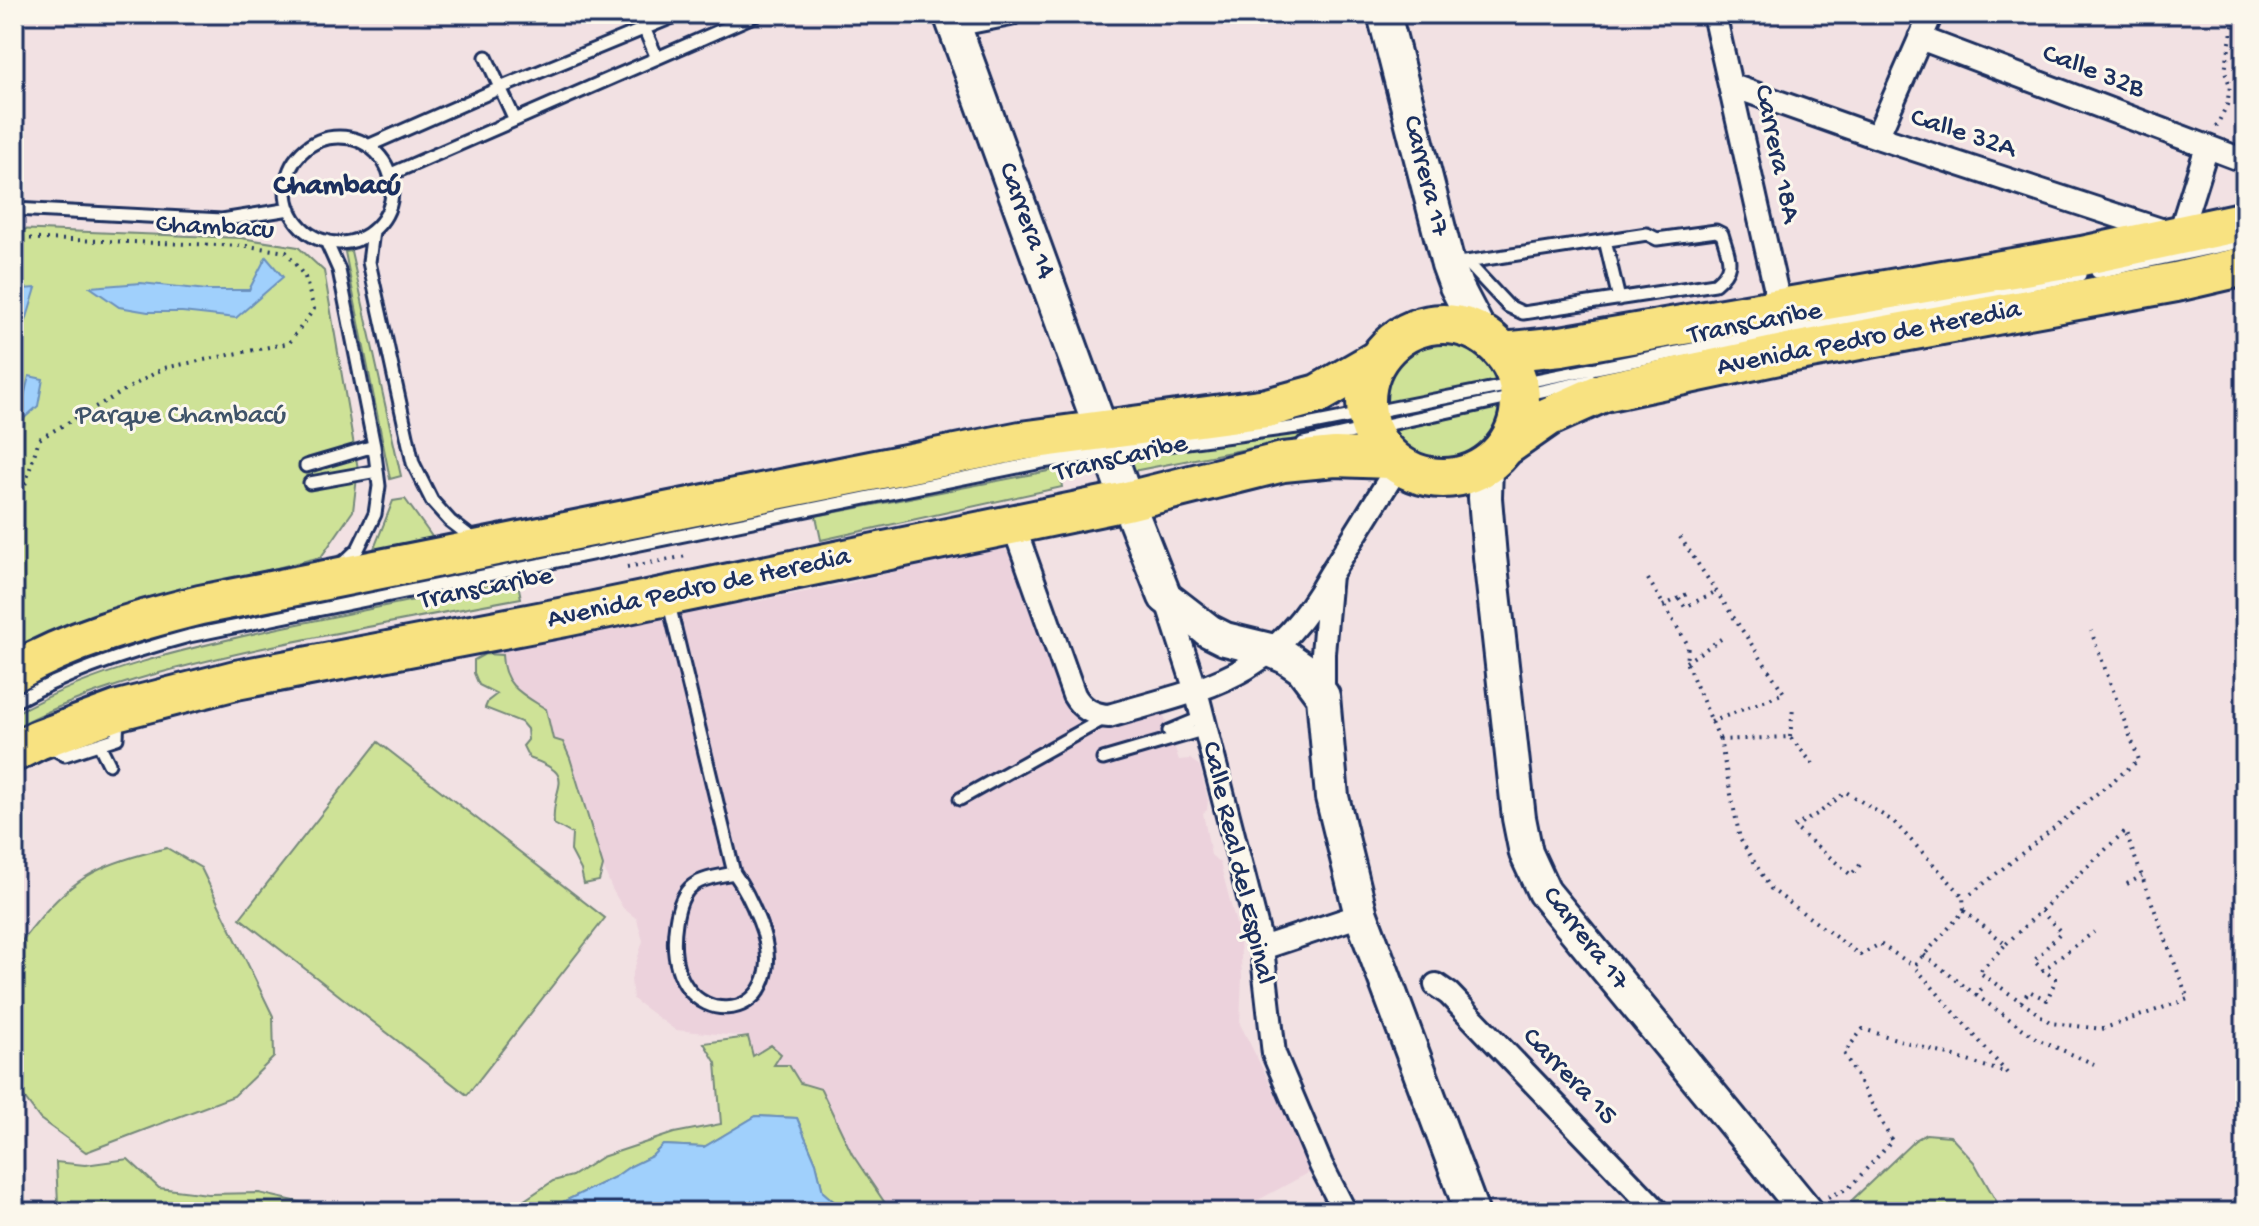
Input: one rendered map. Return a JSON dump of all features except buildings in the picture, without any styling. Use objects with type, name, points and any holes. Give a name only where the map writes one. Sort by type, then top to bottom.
[{"type":"highway","name":"Avenida Pedro de Heredia","points":[[1506,366],[1561,346],[1726,299],[1780,308],[2082,256],[2245,221]]},
{"type":"highway","name":"Avenida Pedro de Heredia","points":[[26,746],[119,710],[236,680],[1015,528],[1124,489],[1307,458],[1381,442],[1419,476],[1442,479],[1465,476],[1548,417],[1604,392],[1788,353],[2176,282],[2245,266]]},
{"type":"highway","points":[[1381,442],[1365,396],[1377,360],[1392,342],[1413,330],[1436,324],[1459,325],[1506,366],[1517,423],[1496,456]]},
{"type":"highway","points":[[14,672],[78,642],[141,620],[239,603],[316,581],[978,449],[1105,440],[1294,402],[1336,385],[1377,360]]},
{"type":"main road","name":"Carrera 17","points":[[1384,14],[1458,263],[1456,286],[1506,366]]},
{"type":"main road","name":"Carrera 14","points":[[952,19],[1105,440]]},
{"type":"main road","name":"Calle Real del Espinal","points":[[1105,440],[1165,597]]},
{"type":"main road","name":"Carrera 17","points":[[1496,456],[1485,498],[1519,818],[1526,853],[1544,892],[1806,1212]]},
{"type":"main road","points":[[1165,597],[1209,631],[1246,646],[1270,650],[1302,668],[1323,696],[1332,797],[1361,915],[1472,1212]]},
{"type":"street","points":[[952,19],[1010,14]]},
{"type":"street","name":"Carrera 18A","points":[[1714,14],[1780,308]]},
{"type":"street","points":[[1877,137],[1931,14]]},
{"type":"street","name":"Calle 32B","points":[[1920,38],[2245,161]]},
{"type":"street","name":"Calle 32A","points":[[1730,85],[1877,137],[2179,236]]},
{"type":"street","points":[[2179,236],[2207,147]]},
{"type":"street","points":[[1015,528],[1074,695],[1088,711],[1109,716],[1196,691],[1236,675],[1270,650],[1298,623],[1330,575],[1381,442]]},
{"type":"street","points":[[1323,696],[1330,575]]},
{"type":"street","name":"Calle Real del Espinal","points":[[1165,597],[1196,691],[1262,948],[1274,1054],[1321,1165],[1345,1212]]},
{"type":"street","points":[[1262,948],[1361,915]]},
{"type":"street","name":"Carrera 15","points":[[1436,985],[1449,994],[1658,1212]]},
{"type":"lane","points":[[638,14],[657,58]]},
{"type":"lane","points":[[370,145],[680,14]]},
{"type":"lane","points":[[391,174],[758,14]]},
{"type":"lane","points":[[486,57],[515,120]]},
{"type":"lane","points":[[338,136],[355,138],[370,145],[383,158],[391,174],[393,190],[383,220],[373,231],[358,239],[342,243],[310,235],[290,209],[286,193],[287,176],[294,161],[306,148],[321,139],[338,136]]},
{"type":"lane","points":[[14,209],[222,220],[290,209]]},
{"type":"lane","points":[[373,231],[369,262],[413,463],[432,501],[470,537],[487,547]]},
{"type":"lane","points":[[1716,231],[1722,234],[1730,262],[1726,299],[1619,299],[1523,313],[1508,306],[1458,263],[1647,234],[1657,239],[1716,231]]},
{"type":"lane","points":[[1605,240],[1619,299]]},
{"type":"lane","points":[[316,581],[338,569],[358,549],[375,514],[379,486],[339,270],[326,241]]},
{"type":"lane","name":"TransCaribe","points":[[1297,444],[1381,442],[1506,366],[2094,273],[2245,241]]},
{"type":"lane","name":"TransCaribe","points":[[1506,366],[1642,369],[2147,277],[2245,254]]},
{"type":"lane","name":"TransCaribe","points":[[14,702],[78,671],[189,636],[1042,462],[1105,440],[1269,431],[1381,442]]},
{"type":"lane","points":[[306,466],[374,446]]},
{"type":"lane","points":[[310,483],[377,471]]},
{"type":"lane","points":[[667,595],[734,873],[746,888],[763,929],[769,969],[764,983],[746,1002],[719,1008],[703,1004],[685,987],[679,970],[675,930],[678,911],[689,886],[695,881],[734,873]]},
{"type":"lane","name":"TransCaribe","points":[[189,636],[214,620]]},
{"type":"lane","points":[[26,746],[65,755],[117,738],[119,710]]},
{"type":"lane","points":[[960,799],[1109,716]]},
{"type":"lane","points":[[1169,731],[1204,723]]},
{"type":"lane","points":[[1103,759],[1204,723]]},
{"type":"lane","points":[[99,744],[109,764]]},
{"type":"path","points":[[2207,147],[2227,105],[2230,86],[2225,71],[2235,14]]},
{"type":"path","name":"Chambacu","points":[[14,238],[248,246],[286,252],[305,277],[314,309],[289,343],[164,368],[39,439],[14,521]]},
{"type":"path","points":[[1680,537],[1784,693],[1711,722]]},
{"type":"path","points":[[627,567],[687,556]]},
{"type":"path","points":[[1648,579],[1688,645],[1686,662],[1720,740],[1740,839],[1771,889],[1860,955],[1880,944],[1914,966],[2007,1073],[1863,1029],[1844,1053],[1892,1141],[1849,1188],[1834,1193],[1806,1212]]},
{"type":"path","points":[[1679,598],[1685,607],[1717,591]]},
{"type":"path","points":[[1663,606],[1691,592]]},
{"type":"path","points":[[1971,894],[2139,760],[2091,631]]},
{"type":"path","points":[[1686,662],[1721,639]]},
{"type":"path","points":[[1793,708],[1790,737],[1813,764]]},
{"type":"path","points":[[1720,740],[1790,737]]},
{"type":"path","points":[[1860,865],[1851,875],[1794,827],[1846,792],[1894,822],[1963,896],[1964,911],[1914,966]]},
{"type":"path","points":[[2125,831],[2143,876],[2188,999],[2102,1029],[2051,1023],[1979,972],[2125,831]]},
{"type":"path","points":[[2127,884],[2143,876]]},
{"type":"path","points":[[1964,911],[2006,944]]},
{"type":"path","points":[[2021,1002],[2029,991],[2047,1000],[2056,979],[2034,961],[2061,932],[2041,911]]},
{"type":"path","points":[[2043,970],[2094,932]]},
{"type":"path","points":[[1924,955],[2037,1039],[2094,1064]]},
{"type":"path","points":[[1976,995],[1983,987]]},
{"type":"shaded area","points":[[1001,547],[1013,555],[1074,712],[1162,709],[1179,760],[1190,759],[1200,766],[1208,800],[1207,810],[1203,813],[1211,855],[1220,863],[1240,939],[1240,1024],[1314,1170],[1236,1212],[891,1212],[800,1084],[753,1056],[748,1037],[675,1030],[633,999],[631,979],[643,941],[637,919],[623,908],[612,889],[581,798],[553,740],[546,709],[508,681],[502,672],[501,656],[485,654],[482,638],[579,621],[613,627],[625,618],[698,604],[754,602],[845,584]]},
{"type":"green space","name":"Parque Chambacú","points":[[14,229],[241,238],[298,247],[324,271],[358,469],[353,511],[321,557],[179,592],[14,654]]},
{"type":"green space","points":[[351,251],[401,476],[390,479],[345,252]]},
{"type":"green space","points":[[1445,341],[1469,346],[1489,359],[1502,379],[1507,403],[1502,427],[1489,447],[1469,460],[1445,465],[1421,460],[1401,447],[1388,427],[1383,403],[1388,379],[1401,359],[1421,346]]},
{"type":"green space","points":[[1315,428],[1318,435],[1133,471],[1129,458]]},
{"type":"green space","points":[[1059,469],[1062,487],[821,540],[816,516]]},
{"type":"green space","points":[[405,499],[433,538],[373,551],[393,501]]},
{"type":"green space","points":[[517,579],[521,598],[295,641],[167,671],[74,701],[14,728],[14,714],[45,698],[143,662],[279,628]]},
{"type":"green space","points":[[485,654],[502,655],[510,682],[546,709],[553,739],[563,742],[603,866],[599,881],[584,884],[571,851],[572,834],[554,824],[559,777],[545,764],[529,758],[523,746],[528,740],[527,729],[521,722],[485,708],[497,694],[479,685],[474,673],[474,660]]},
{"type":"green space","points":[[378,742],[605,918],[467,1095],[240,918]]},
{"type":"green space","points":[[167,848],[201,868],[273,1016],[274,1057],[234,1096],[86,1152],[40,1119],[14,1084],[14,959],[20,944],[50,906],[79,881],[109,865]]},
{"type":"green space","points":[[748,1037],[753,1056],[771,1045],[781,1054],[774,1065],[789,1065],[800,1083],[821,1089],[852,1154],[891,1212],[846,1212],[823,1192],[816,1163],[797,1118],[756,1116],[704,1147],[663,1145],[652,1156],[615,1177],[542,1212],[494,1212],[511,1209],[553,1181],[572,1176],[602,1157],[674,1133],[721,1124],[716,1063],[704,1043]]},
{"type":"green space","points":[[1926,1134],[1950,1136],[1974,1162],[1999,1206],[2014,1212],[1861,1212],[1851,1201],[1915,1140]]},
{"type":"green space","points":[[128,1159],[159,1188],[208,1194],[259,1193],[343,1212],[101,1212],[58,1203],[56,1162],[85,1165]]},
{"type":"water","points":[[266,257],[283,277],[236,318],[119,307],[90,287],[141,283],[207,290],[249,290]]},
{"type":"water","points":[[36,288],[26,321],[14,330],[21,289]]},
{"type":"water","points":[[29,376],[43,379],[38,406],[14,427],[14,398],[23,401]]},
{"type":"water","points":[[756,1116],[797,1118],[816,1163],[823,1192],[846,1212],[542,1212],[615,1177],[652,1156],[663,1145],[704,1147]]},
{"type":"water","points":[[58,1203],[101,1212],[14,1212],[14,1210]]},
{"type":"district","name":"Chambacú","points":[[337,187]]}]
